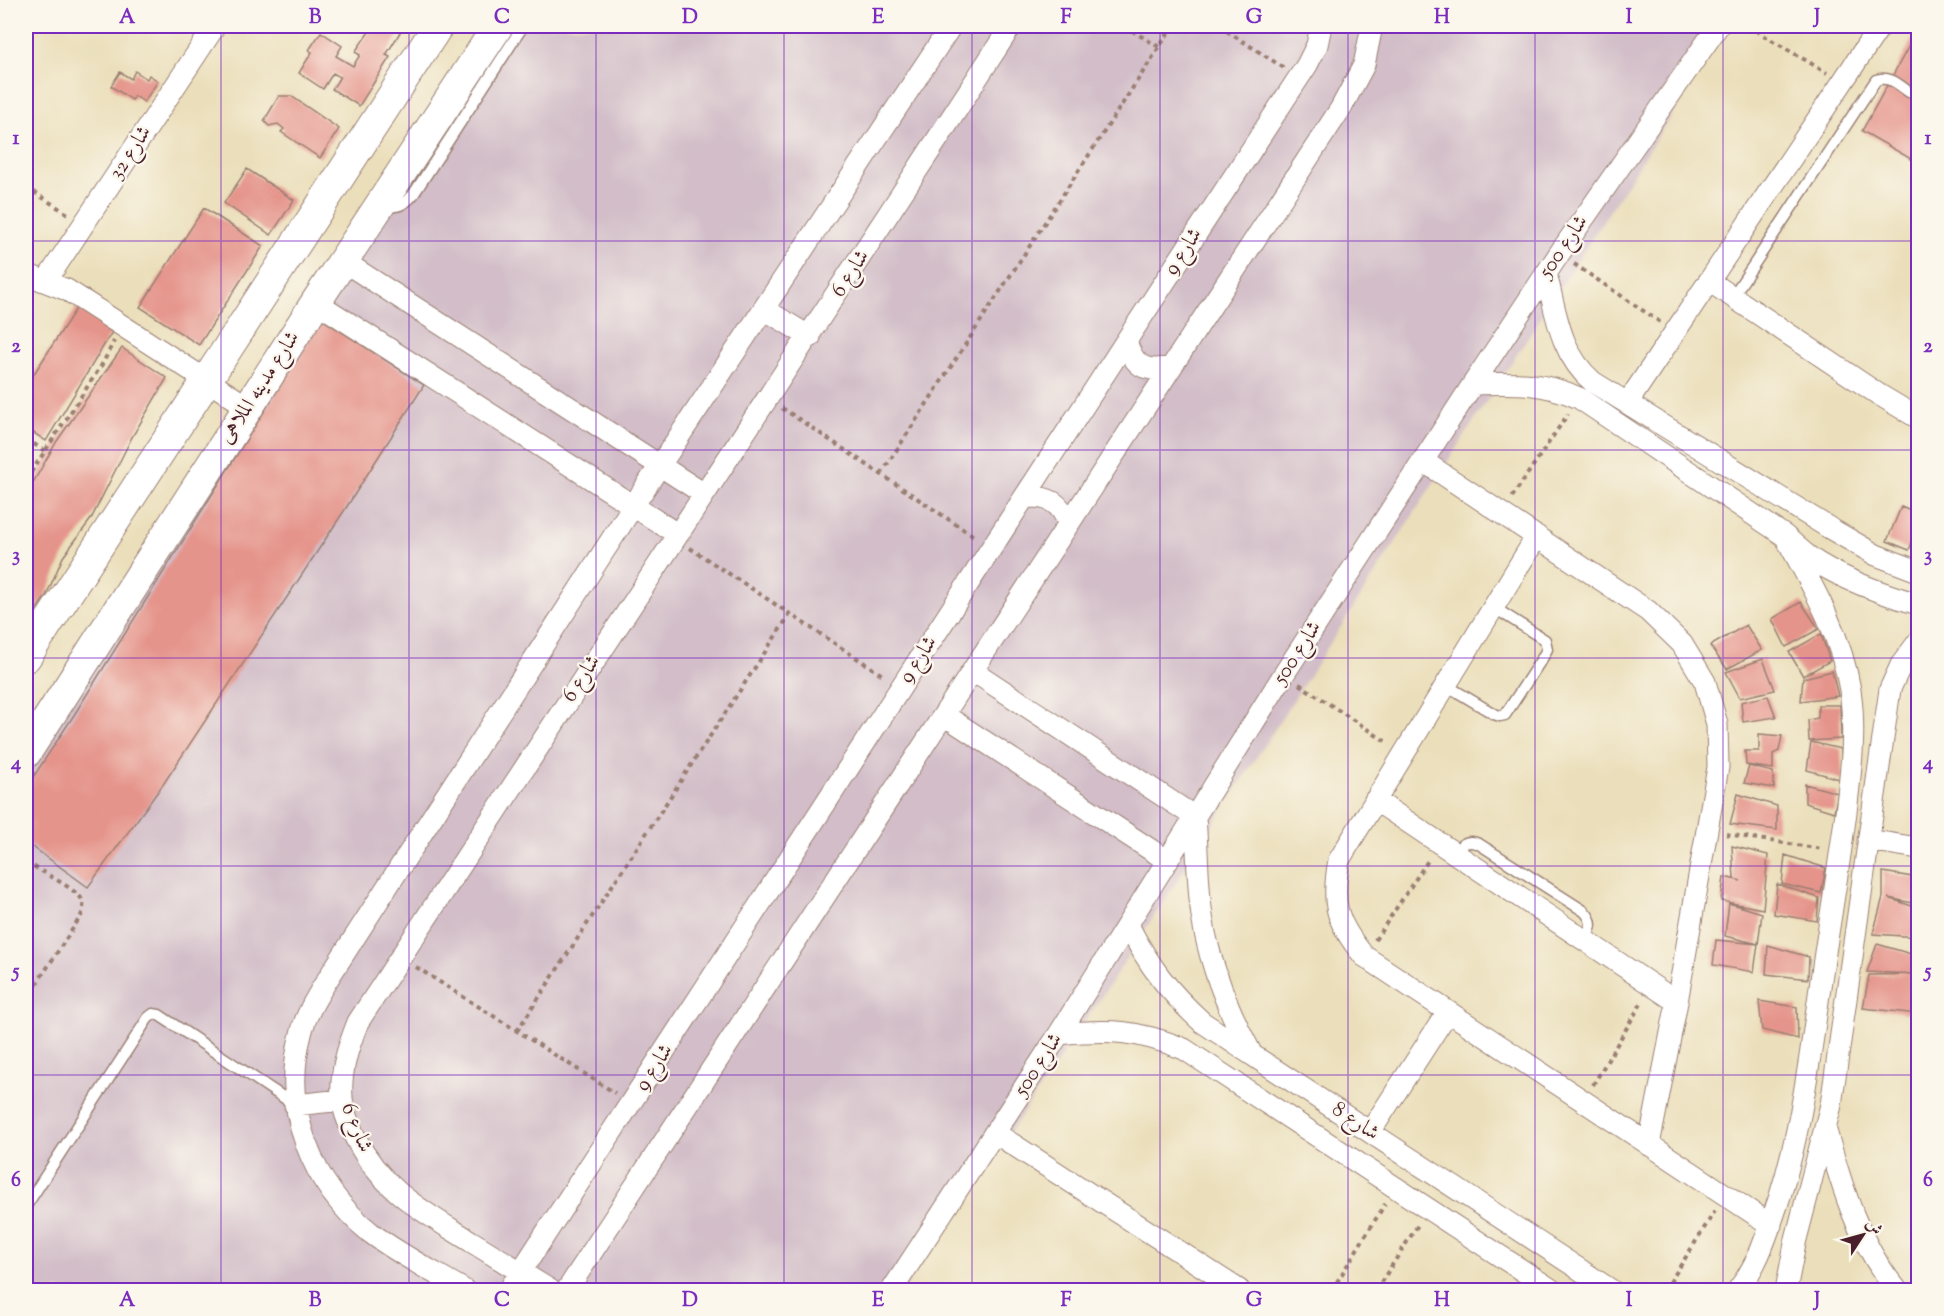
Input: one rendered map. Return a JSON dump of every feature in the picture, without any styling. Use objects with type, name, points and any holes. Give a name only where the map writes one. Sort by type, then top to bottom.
[{"type":"street","name":"شارع 32","points":[[46,281],[215,26]]},
{"type":"street","points":[[26,657],[438,26]]},
{"type":"street","name":"شارع مدينه الملاهى","points":[[26,753],[316,302],[498,26]]},
{"type":"street","points":[[464,1290],[372,1233],[346,1210],[326,1183],[311,1159],[301,1133],[295,1105],[295,1059],[301,1032],[312,1006],[633,506],[951,26]]},
{"type":"street","name":"شارع 6","points":[[550,1290],[400,1196],[379,1176],[351,1128],[342,1100],[342,1074],[348,1047],[358,1022],[676,536],[810,337],[1011,26]]},
{"type":"street","name":"شارع 9","points":[[509,1290],[1299,78],[1317,45],[1321,26]]},
{"type":"street","points":[[567,1290],[1341,108],[1364,65],[1372,26]]},
{"type":"street","name":"شارع 500","points":[[897,1289],[1284,674],[1546,273],[1718,26]]},
{"type":"street","points":[[1628,402],[1880,26]]},
{"type":"street","points":[[301,234],[704,494]]},
{"type":"street","points":[[1546,273],[1559,332],[1568,353],[1581,372],[1599,386],[1831,529],[1876,555],[1918,572]]},
{"type":"street","points":[[26,274],[67,290],[248,407]]},
{"type":"street","points":[[274,275],[676,536]]},
{"type":"street","points":[[1709,281],[1918,418]]},
{"type":"street","points":[[764,309],[810,337]]},
{"type":"street","points":[[1126,341],[1130,356],[1141,366],[1156,370],[1171,367]]},
{"type":"street","points":[[1573,396],[1581,372]]},
{"type":"street","points":[[1473,384],[1528,383],[1548,386],[1573,396],[1785,536],[1816,562],[1850,581],[1918,604]]},
{"type":"street","points":[[1423,461],[1648,611],[1682,644],[1705,681],[1717,724],[1718,767],[1677,1002],[1648,1145]]},
{"type":"street","points":[[1025,497],[1040,496],[1053,501],[1064,511],[1069,524]]},
{"type":"street","points":[[1537,536],[1339,860],[1334,886],[1337,912],[1347,936],[1364,956],[1724,1195],[1770,1228],[1796,1239]]},
{"type":"street","points":[[1738,1290],[1760,1255],[1770,1228],[1787,1174],[1798,1125],[1841,852],[1853,753],[1850,689],[1842,656],[1821,604],[1785,536]]},
{"type":"street","points":[[1786,1290],[1796,1239],[1831,1105],[1890,690],[1901,665],[1918,642]]},
{"type":"street","points":[[973,671],[1195,817],[1200,898],[1210,956],[1225,1000],[1250,1052]]},
{"type":"street","points":[[944,715],[1168,861]]},
{"type":"street","points":[[1853,753],[1880,758]]},
{"type":"street","points":[[1375,800],[1677,1002]]},
{"type":"street","points":[[1868,840],[1918,848]]},
{"type":"street","points":[[1837,879],[1861,883]]},
{"type":"street","name":"شارع 8","points":[[1128,925],[1153,970],[1179,1001],[1202,1022],[1611,1290]]},
{"type":"street","points":[[1370,1132],[1448,1013]]},
{"type":"street","name":"شارع 8","points":[[1059,1034],[1135,1033],[1184,1049],[1552,1290]]},
{"type":"street","points":[[295,1105],[342,1100]]},
{"type":"street","points":[[1826,1131],[1842,1186],[1863,1236],[1898,1290]]},
{"type":"street","points":[[995,1132],[1239,1290]]},
{"type":"street","points":[[1527,1274],[1544,1247]]},
{"type":"lane","points":[[381,203],[392,207],[400,206],[413,195],[523,26]]},
{"type":"lane","points":[[1733,296],[1876,80],[1890,79],[1909,92]]},
{"type":"lane","points":[[1446,685],[1494,714],[1505,715],[1543,657],[1547,649],[1545,640],[1493,607]]},
{"type":"lane","points":[[26,1206],[148,1018],[153,1014],[159,1015],[295,1105]]},
{"type":"path","points":[[1124,26],[1159,47]]},
{"type":"path","points":[[881,474],[1173,26]]},
{"type":"path","points":[[1219,26],[1299,78]]},
{"type":"path","points":[[1748,26],[1842,81]]},
{"type":"path","points":[[26,187],[84,224]]},
{"type":"path","points":[[1559,254],[1675,332]]},
{"type":"path","points":[[26,480],[103,363],[122,325]]},
{"type":"path","points":[[1502,512],[1573,396]]},
{"type":"path","points":[[769,399],[991,548]]},
{"type":"path","points":[[26,439],[45,451]]},
{"type":"path","points":[[676,536],[901,687]]},
{"type":"path","points":[[517,1031],[790,614]]},
{"type":"path","points":[[1284,674],[1404,753]]},
{"type":"path","points":[[1707,832],[1841,852]]},
{"type":"path","points":[[1364,956],[1447,848]]},
{"type":"path","points":[[26,862],[74,892],[81,898],[84,907],[81,916],[26,1000]]},
{"type":"path","points":[[401,957],[632,1104]]},
{"type":"path","points":[[1583,1101],[1652,986]]},
{"type":"path","points":[[1332,1290],[1395,1188]]},
{"type":"path","points":[[1665,1290],[1724,1195]]},
{"type":"path","points":[[1376,1290],[1428,1209]]},
{"type":"shaded area","points":[[482,26],[1729,26],[1112,981],[904,1290],[26,1290],[26,731]]},
{"type":"building","points":[[373,26],[404,26],[386,55],[390,57],[359,106],[332,89],[340,77],[333,73],[323,89],[299,73],[312,52],[309,50],[321,32],[342,46],[336,56],[353,66],[360,55],[355,52]]},
{"type":"building","points":[[1915,35],[1918,37],[1918,163],[1862,131]]},
{"type":"building","points":[[135,71],[147,79],[149,75],[158,81],[144,102],[135,96],[132,100],[111,86],[120,72],[131,79]]},
{"type":"building","points":[[279,96],[291,96],[339,129],[320,158],[281,132],[284,129],[278,124],[269,126],[264,121]]},
{"type":"building","points":[[247,169],[294,200],[271,235],[224,203]]},
{"type":"building","points":[[204,208],[263,246],[199,345],[140,307]]},
{"type":"building","points":[[77,307],[112,332],[46,441],[26,428],[26,386]]},
{"type":"building","points":[[322,319],[424,385],[346,508],[164,783],[88,887],[26,842],[26,788]]},
{"type":"building","points":[[122,348],[167,378],[132,437],[91,519],[63,557],[46,596],[26,625],[26,495],[57,441]]},
{"type":"building","points":[[1901,507],[1918,514],[1918,528],[1909,550],[1887,541]]},
{"type":"building","points":[[1801,602],[1819,629],[1786,647],[1772,619]]},
{"type":"building","points":[[1746,625],[1762,650],[1727,669],[1710,646]]},
{"type":"building","points":[[1821,634],[1830,661],[1803,676],[1789,652]]},
{"type":"building","points":[[1763,659],[1775,690],[1740,698],[1726,672]]},
{"type":"building","points":[[1832,671],[1838,696],[1801,701],[1803,678]]},
{"type":"building","points":[[1768,696],[1776,717],[1743,722],[1741,702]]},
{"type":"building","points":[[1818,705],[1840,705],[1841,739],[1809,741],[1808,720],[1818,718]]},
{"type":"building","points":[[1759,734],[1782,736],[1779,751],[1773,754],[1773,769],[1746,765],[1745,751],[1759,751]]},
{"type":"building","points":[[1811,742],[1841,749],[1843,780],[1807,770]]},
{"type":"building","points":[[1749,766],[1773,772],[1774,788],[1744,783]]},
{"type":"building","points":[[1805,784],[1838,793],[1834,812],[1805,803]]},
{"type":"building","points":[[1738,794],[1777,806],[1777,830],[1730,824]]},
{"type":"building","points":[[1732,846],[1768,855],[1763,909],[1721,901],[1724,877],[1741,881],[1734,879]]},
{"type":"building","points":[[1785,855],[1826,868],[1821,893],[1782,884]]},
{"type":"building","points":[[1883,872],[1918,878],[1918,904],[1888,898],[1918,908],[1918,937],[1873,934],[1883,897]]},
{"type":"building","points":[[1777,884],[1819,898],[1817,921],[1774,914]]},
{"type":"building","points":[[1729,903],[1762,913],[1758,944],[1725,936]]},
{"type":"building","points":[[1716,940],[1758,944],[1754,972],[1713,965]]},
{"type":"building","points":[[1877,944],[1918,956],[1918,1014],[1863,1008],[1869,975],[1915,974],[1867,972]]},
{"type":"building","points":[[1768,945],[1809,957],[1808,979],[1766,974]]},
{"type":"building","points":[[1759,1001],[1797,1007],[1798,1039],[1762,1030]]}]
